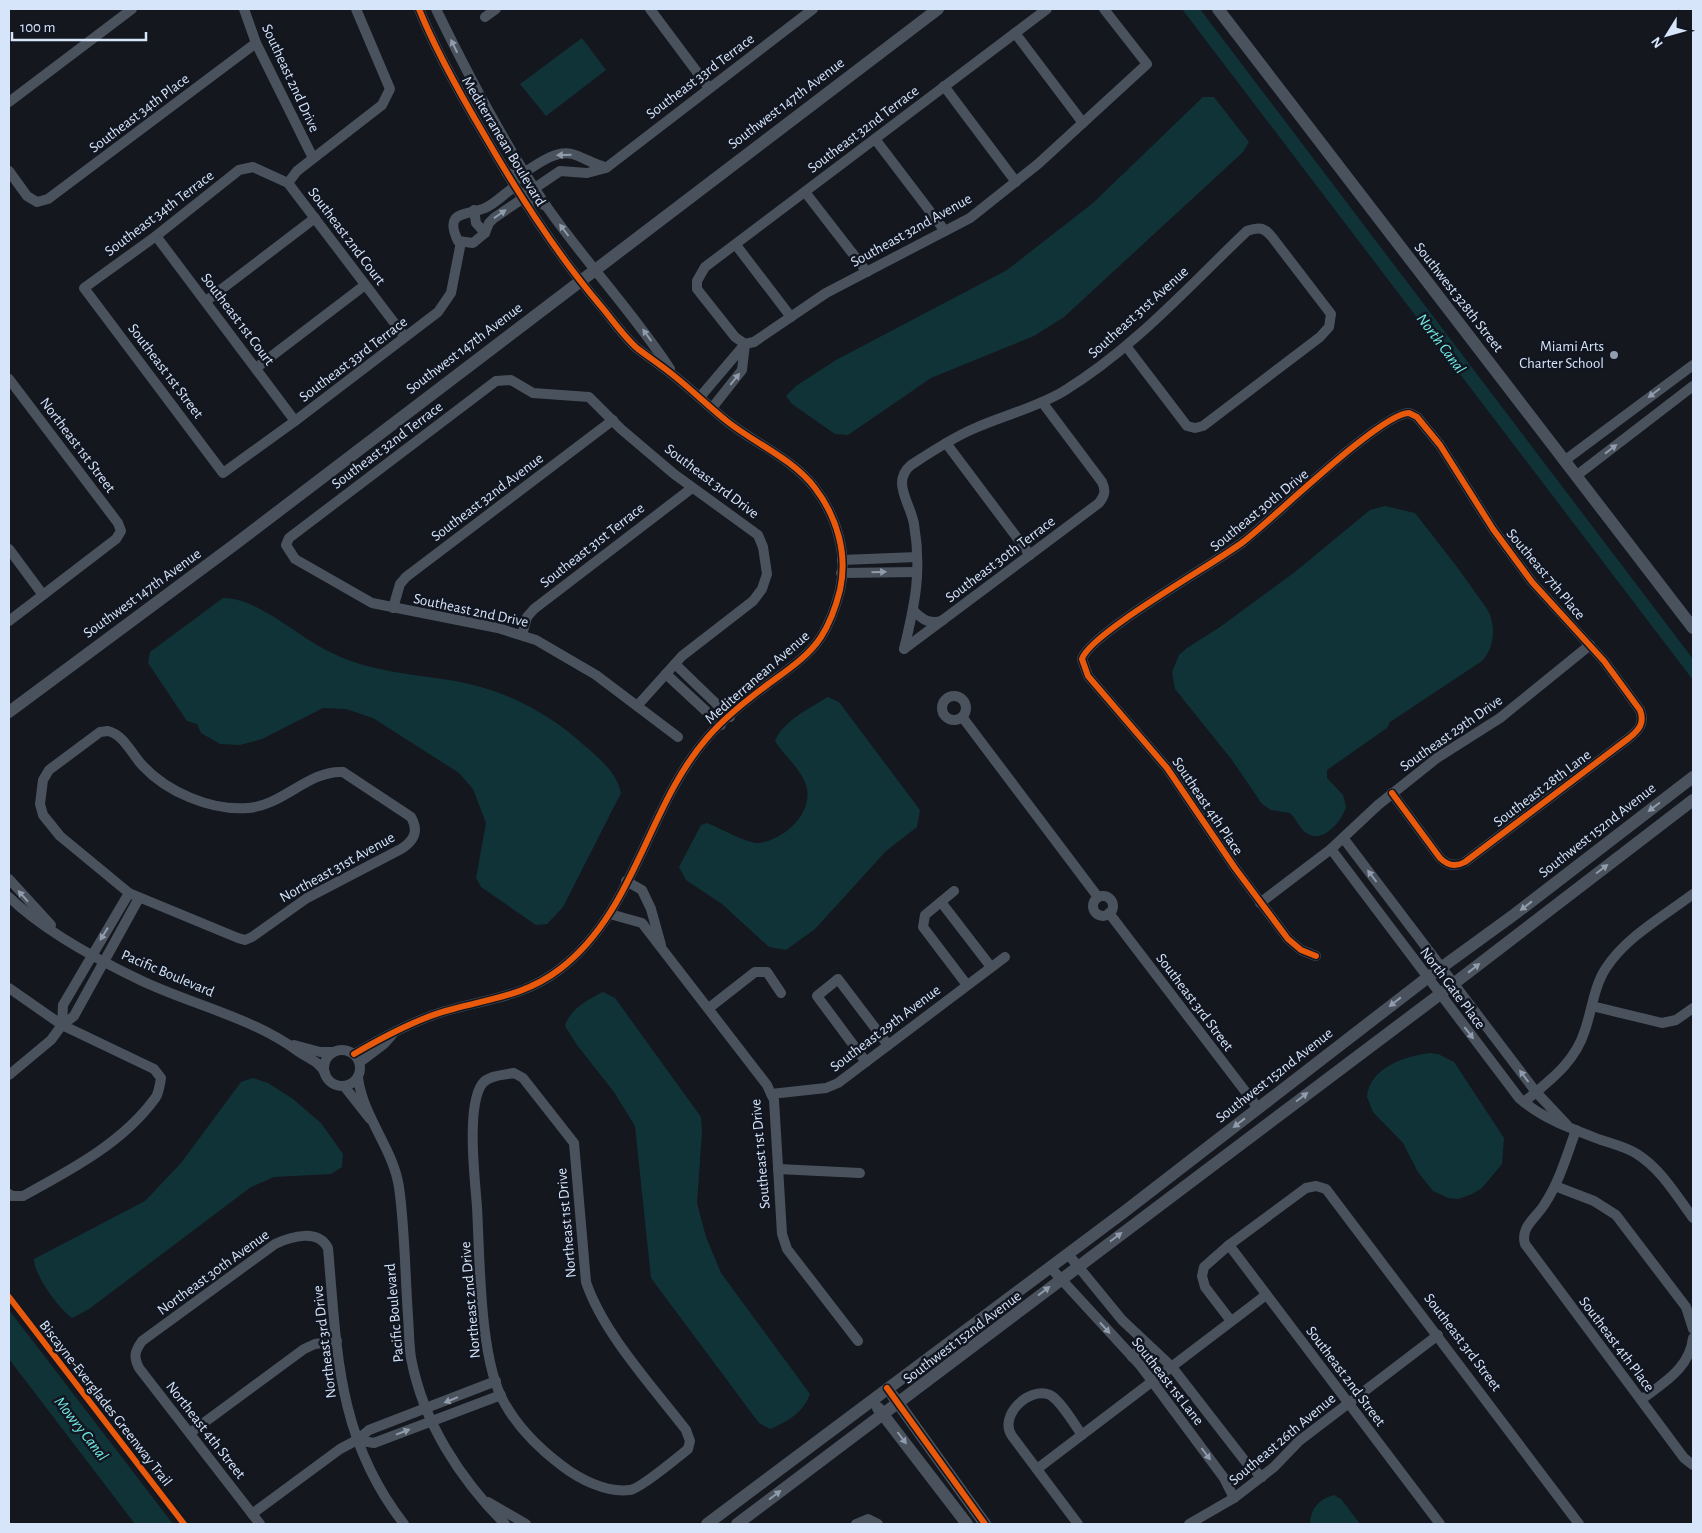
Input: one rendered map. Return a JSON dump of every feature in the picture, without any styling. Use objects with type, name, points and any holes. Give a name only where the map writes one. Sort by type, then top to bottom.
[{"type":"street","points":[[9,102],[132,9]]},
{"type":"street","name":"Southeast 2nd Drive","points":[[244,9],[256,43],[313,158]]},
{"type":"street","points":[[288,182],[296,170],[382,105],[390,89],[356,9]]},
{"type":"street","name":"Mediterranean Boulevard","points":[[419,9],[458,90],[514,187],[579,280]]},
{"type":"street","name":"Mediterranean Boulevard","points":[[436,9],[479,96],[535,188],[593,269]]},
{"type":"street","points":[[485,18],[496,9]]},
{"type":"street","points":[[650,9],[709,88]]},
{"type":"street","name":"Southeast 33rd Terrace","points":[[535,188],[560,171],[586,173],[606,168],[813,9]]},
{"type":"street","name":"Southwest 147th Avenue","points":[[9,712],[234,545],[593,269],[938,9]]},
{"type":"street","name":"Southeast 32nd Terrace","points":[[745,344],[735,338],[697,289],[699,274],[1047,9]]},
{"type":"street","name":"Southeast 32nd Avenue","points":[[700,397],[745,344],[754,342],[826,293],[970,218],[1016,182],[1147,64],[1104,9]]},
{"type":"street","name":"Southwest 328th Street","points":[[1218,9],[1693,628]]},
{"type":"street","points":[[1015,33],[1083,123]]},
{"type":"street","name":"Southeast 34th Place","points":[[9,171],[27,196],[37,202],[48,199],[256,43]]},
{"type":"street","points":[[944,86],[1016,182]]},
{"type":"street","points":[[875,139],[945,231]]},
{"type":"street","points":[[525,172],[552,156],[570,153],[606,168]]},
{"type":"street","name":"Southeast 2nd Court","points":[[253,167],[288,182],[405,338]]},
{"type":"street","name":"Southeast 34th Terrace","points":[[84,288],[156,236],[239,170],[253,167]]},
{"type":"street","name":"Mediterranean Boulevard","points":[[505,171],[524,180],[535,188]]},
{"type":"street","name":"Mediterranean Boulevard","points":[[514,187],[525,196],[547,206]]},
{"type":"street","name":"Southeast 33rd Terrace","points":[[224,473],[405,338],[446,304],[451,294],[461,242],[458,241],[454,233],[455,219],[462,213],[485,208],[514,187]]},
{"type":"street","points":[[805,192],[866,272]]},
{"type":"street","points":[[461,242],[473,243],[485,234],[489,223],[494,218],[522,199]]},
{"type":"street","points":[[474,210],[476,223],[485,234]]},
{"type":"street","points":[[206,302],[315,218]]},
{"type":"street","name":"Southeast 31st Avenue","points":[[917,557],[912,513],[901,480],[903,472],[946,443],[973,429],[1042,402],[1093,372],[1126,346],[1247,232],[1258,227],[1266,230],[1330,314],[1331,321],[1320,337],[1203,426],[1195,428],[1187,426],[1126,346]]},
{"type":"street","name":"Southeast 1st Court","points":[[156,236],[295,421]]},
{"type":"street","points":[[736,244],[791,317]]},
{"type":"street","name":"Mediterranean Avenue","points":[[593,269],[648,334],[674,376]]},
{"type":"street","name":"Mediterranean Avenue","points":[[357,1058],[384,1044],[393,1034],[450,1009],[496,1000],[539,983],[573,958],[592,939],[610,914],[672,790],[690,761],[721,725],[789,670],[821,638],[832,617],[841,587],[842,560],[837,529],[827,507],[813,486],[796,469],[730,423],[635,346],[579,280]]},
{"type":"street","points":[[256,368],[364,285]]},
{"type":"street","name":"Southeast 1st Street","points":[[84,288],[224,473]]},
{"type":"street","points":[[712,408],[742,370],[745,344]]},
{"type":"street","points":[[1564,461],[1693,365]]},
{"type":"street","name":"Southeast 32nd Terrace","points":[[289,538],[496,381],[504,379]]},
{"type":"street","name":"Southeast 3rd Drive","points":[[504,379],[511,380],[533,393],[589,397],[692,488],[758,535],[767,559],[767,574],[762,588],[753,601],[700,640],[675,664],[637,706]]},
{"type":"street","name":"Northeast 1st Street","points":[[9,380],[118,523],[121,530],[116,539],[44,595]]},
{"type":"street","points":[[1576,476],[1693,386]]},
{"type":"street","name":"Southeast 30th Terrace","points":[[913,610],[904,649],[1099,503],[1106,492],[1042,402]]},
{"type":"street","name":"Southeast 7th Place","points":[[1409,413],[1417,417],[1440,445],[1493,529],[1532,582],[1590,645],[1640,710],[1642,719],[1640,728]]},
{"type":"street","name":"Southeast 30th Drive","points":[[1082,666],[1083,656],[1105,635],[1141,608],[1241,544],[1356,445],[1393,417],[1409,413]]},
{"type":"street","name":"Southeast 32nd Avenue","points":[[393,608],[400,584],[406,577],[613,420]]},
{"type":"street","points":[[946,443],[1030,555]]},
{"type":"street","name":"Southeast 31st Terrace","points":[[522,636],[527,617],[534,608],[692,488]]},
{"type":"street","name":"Southeast 2nd Drive","points":[[289,538],[286,545],[295,560],[372,603],[498,628],[536,640],[564,654],[678,737]]},
{"type":"street","points":[[9,549],[44,595],[9,621]]},
{"type":"street","points":[[842,560],[917,557],[917,596],[913,610],[925,620],[938,622],[944,620]]},
{"type":"street","points":[[841,573],[917,572]]},
{"type":"street","name":"Southeast 29th Drive","points":[[1260,903],[1344,839],[1392,793],[1436,758],[1500,718],[1590,645]]},
{"type":"street","points":[[675,664],[730,717]]},
{"type":"street","name":"Southeast 4th Place","points":[[1082,666],[1096,686],[1173,776],[1260,903],[1288,939],[1301,950],[1316,956]]},
{"type":"street","points":[[666,674],[721,725]]},
{"type":"street","points":[[684,690],[693,681]]},
{"type":"street","name":"Southeast 3rd Street","points":[[963,718],[1098,897],[1104,896],[1110,899],[1113,908],[1109,914],[1258,1108]]},
{"type":"street","name":"Southeast 28th Lane","points":[[1392,793],[1440,858],[1447,863],[1457,865],[1465,862],[1640,728]]},
{"type":"street","name":"Northeast 31st Avenue","points":[[129,893],[60,836],[43,815],[40,804],[43,780],[49,770],[100,732],[108,731],[115,733],[143,765],[164,783],[194,799],[226,807],[250,808],[265,804],[330,771],[343,772],[411,817],[416,825],[415,834],[409,844],[307,898],[252,938],[245,940],[139,898]]},
{"type":"street","name":"Southwest 152nd Avenue","points":[[708,1524],[1068,1254],[1427,978],[1515,914],[1693,777]]},
{"type":"street","name":"Southwest 152nd Avenue","points":[[736,1524],[1059,1279],[1439,995],[1693,800]]},
{"type":"street","name":"North Gate Place","points":[[1344,839],[1536,1092],[1572,1128]]},
{"type":"street","name":"North Gate Place","points":[[1331,849],[1439,995],[1524,1102],[1555,1122],[1625,1148],[1647,1161],[1662,1176],[1693,1218]]},
{"type":"street","name":"Pacific Boulevard","points":[[9,879],[63,936]]},
{"type":"street","name":"Southeast 1st Drive","points":[[626,881],[642,890],[653,916],[662,946]]},
{"type":"street","points":[[954,891],[925,915],[923,927],[967,985]]},
{"type":"street","points":[[9,1075],[51,1040],[62,1025],[74,1016],[139,898],[129,893],[116,914],[63,1005],[62,1025]]},
{"type":"street","points":[[1524,1102],[1559,1073],[1571,1058],[1582,1038],[1600,978],[1616,954],[1693,894]]},
{"type":"street","name":"Pacific Boulevard","points":[[9,896],[29,916],[105,962],[141,981],[218,1011],[291,1044],[320,1052],[333,1052]]},
{"type":"street","points":[[941,902],[991,967]]},
{"type":"street","points":[[1383,920],[1396,909]]},
{"type":"street","points":[[116,914],[128,921]]},
{"type":"street","points":[[610,914],[642,923],[653,916]]},
{"type":"street","name":"Southeast 1st Drive","points":[[642,923],[662,946],[767,1085],[774,1100],[782,1234],[787,1249],[858,1341]]},
{"type":"street","name":"Southeast 29th Avenue","points":[[771,1094],[826,1088],[838,1083],[1005,957]]},
{"type":"street","points":[[709,1008],[755,972],[767,972],[781,993]]},
{"type":"street","points":[[866,1062],[817,996],[838,979],[888,1045]]},
{"type":"street","points":[[9,988],[62,1025],[154,1069],[161,1078],[157,1095],[131,1125],[101,1149],[23,1196],[10,1195]]},
{"type":"street","points":[[66,999],[80,1007]]},
{"type":"street","points":[[1592,1006],[1662,1023],[1676,1020],[1693,1008]]},
{"type":"street","points":[[1481,1049],[1496,1039]]},
{"type":"street","name":"Pacific Boulevard","points":[[291,1044],[319,1064],[325,1073]]},
{"type":"street","points":[[344,1050],[357,1058],[358,1078],[354,1082],[344,1086],[332,1083],[325,1073],[326,1061],[333,1052],[344,1050]]},
{"type":"street","name":"Northeast 1st Drive","points":[[479,1090],[483,1082],[492,1077],[514,1073],[523,1078],[574,1143],[586,1282],[593,1304],[686,1430],[690,1441],[688,1449],[632,1490]]},
{"type":"street","name":"Pacific Boulevard","points":[[358,1078],[370,1119]]},
{"type":"street","name":"Pacific Boulevard","points":[[344,1086],[370,1119],[384,1145],[399,1185],[411,1358],[431,1421],[451,1460],[477,1495],[505,1524]]},
{"type":"street","name":"Northeast 2nd Drive","points":[[479,1090],[471,1131],[483,1303],[488,1350],[504,1404],[544,1452],[573,1475],[593,1484],[619,1490],[632,1490]]},
{"type":"street","points":[[1572,1128],[1555,1186],[1594,1201],[1616,1215],[1686,1307],[1693,1328]]},
{"type":"street","points":[[778,1169],[860,1173]]},
{"type":"street","name":"Southeast 3rd Street","points":[[1229,1246],[1306,1188],[1316,1186],[1329,1192],[1580,1524]]},
{"type":"street","name":"Southeast 4th Place","points":[[1555,1186],[1544,1206],[1526,1227],[1523,1237],[1526,1248],[1684,1458],[1693,1465]]},
{"type":"street","name":"Northeast 30th Avenue","points":[[135,1351],[142,1342],[275,1244],[285,1239],[302,1236],[318,1237]]},
{"type":"street","name":"Northeast 3rd Drive","points":[[318,1237],[325,1241],[328,1248],[341,1383],[357,1440],[379,1488],[404,1524]]},
{"type":"street","points":[[1229,1246],[1207,1263],[1202,1276],[1205,1286],[1232,1321]]},
{"type":"street","name":"Southeast 2nd Street","points":[[1229,1246],[1440,1524]]},
{"type":"street","name":"Southeast 1st Lane","points":[[1068,1254],[1122,1320],[1172,1367],[1245,1461],[1262,1477]]},
{"type":"street","name":"Southeast 1st Lane","points":[[1050,1267],[1132,1357],[1152,1382],[1224,1478],[1234,1498]]},
{"type":"street","points":[[1036,1469],[1266,1295]]},
{"type":"street","name":"Southeast 26th Avenue","points":[[1189,1524],[1234,1498],[1262,1477],[1299,1441],[1438,1335]]},
{"type":"street","points":[[1641,1400],[1684,1364],[1690,1353],[1693,1338]]},
{"type":"street","points":[[190,1433],[304,1349],[315,1344],[336,1341]]},
{"type":"street","points":[[1132,1357],[1146,1343]]},
{"type":"street","name":"Northeast 4th Street","points":[[135,1351],[135,1360],[139,1368],[260,1524]]},
{"type":"street","points":[[252,1514],[340,1449],[377,1428],[496,1381]]},
{"type":"street","points":[[887,1388],[985,1524]]},
{"type":"street","points":[[470,1392],[475,1404]]},
{"type":"street","points":[[1078,1524],[1009,1433],[1007,1422],[1016,1407],[1034,1395],[1041,1393],[1056,1399],[1082,1435]]},
{"type":"street","points":[[357,1440],[374,1443],[501,1395]]},
{"type":"street","points":[[871,1400],[967,1524]]},
{"type":"street","points":[[377,1428],[382,1440]]},
{"type":"street","name":"Pacific Boulevard","points":[[477,1495],[526,1524]]},
{"type":"street","points":[[856,1524],[868,1519],[878,1524]]},
{"type":"water","name":"North Canal","points":[[1182,9],[1200,9],[1693,659],[1693,680]]},
{"type":"water","points":[[582,38],[606,70],[546,116],[520,84]]},
{"type":"water","points":[[1203,97],[1214,97],[1249,142],[1243,152],[1064,317],[1034,336],[931,378],[848,435],[835,434],[792,404],[786,396],[796,386],[836,360],[1007,270],[1093,203]]},
{"type":"water","points":[[1385,506],[1415,513],[1455,564],[1490,615],[1493,635],[1491,646],[1482,661],[1390,722],[1387,728],[1327,770],[1327,778],[1343,795],[1346,807],[1336,825],[1330,830],[1318,836],[1311,836],[1303,830],[1290,813],[1271,810],[1262,804],[1232,760],[1175,689],[1172,672],[1179,655],[1187,648],[1220,627],[1295,572],[1370,510]]},
{"type":"water","points":[[223,598],[236,599],[264,611],[318,646],[345,659],[376,668],[473,685],[525,704],[571,734],[602,761],[616,779],[621,793],[563,907],[547,924],[536,925],[481,887],[476,878],[486,823],[473,789],[459,773],[373,718],[346,709],[323,708],[262,739],[240,745],[220,744],[201,733],[197,724],[187,721],[148,663],[150,652]]},
{"type":"water","points":[[828,697],[839,702],[920,810],[917,827],[886,851],[815,929],[786,950],[769,947],[722,904],[686,880],[679,867],[701,825],[707,823],[739,838],[757,843],[776,838],[793,826],[805,809],[807,789],[798,770],[775,741],[784,727],[791,721],[805,710]]},
{"type":"water","points":[[603,992],[615,998],[701,1117],[702,1132],[697,1203],[706,1237],[721,1273],[810,1394],[804,1406],[794,1416],[770,1429],[759,1423],[651,1278],[635,1126],[614,1092],[577,1045],[565,1026],[575,1010]]},
{"type":"water","points":[[1430,1053],[1438,1054],[1454,1062],[1504,1138],[1502,1164],[1482,1188],[1458,1199],[1448,1198],[1433,1191],[1418,1172],[1403,1143],[1373,1112],[1367,1097],[1369,1087],[1381,1071],[1410,1057]]},
{"type":"water","points":[[253,1078],[268,1083],[293,1099],[321,1123],[343,1154],[342,1167],[331,1174],[274,1177],[251,1187],[89,1309],[72,1318],[48,1291],[38,1274],[34,1259],[145,1201],[181,1163],[241,1082]]},
{"type":"water","name":"Mowry Canal","points":[[9,1310],[173,1524],[135,1524],[9,1359]]},
{"type":"water","points":[[1334,1495],[1341,1499],[1360,1524],[1310,1524],[1310,1519],[1316,1505]]},
{"type":"cycle path","points":[[354,1054],[389,1034],[428,1017],[509,995],[535,985],[560,969],[585,946],[606,919],[624,889],[669,795],[687,765],[707,738],[751,697],[796,663],[816,644],[824,632],[837,602],[843,563],[839,536],[835,524],[823,499],[806,478],[785,460],[728,422],[673,375],[638,349],[583,285],[552,243],[495,154],[440,56],[419,9]]},
{"type":"cycle path","points":[[1316,956],[1301,950],[1288,939],[1235,868],[1167,768],[1088,676],[1082,659],[1090,647],[1129,616],[1243,542],[1375,430],[1395,418],[1409,413],[1417,417],[1440,445],[1493,529],[1532,582],[1604,661],[1640,710],[1642,719],[1636,732],[1629,738],[1465,862],[1458,865],[1449,864],[1440,858],[1392,793]]},
{"type":"cycle path","name":"Biscayne-Everglades Greenway Trail","points":[[9,1297],[184,1524]]},
{"type":"cycle path","points":[[887,1388],[985,1524]]},
{"type":"place","name":"Miami Arts Charter School","points":[[1614,355]]}]
